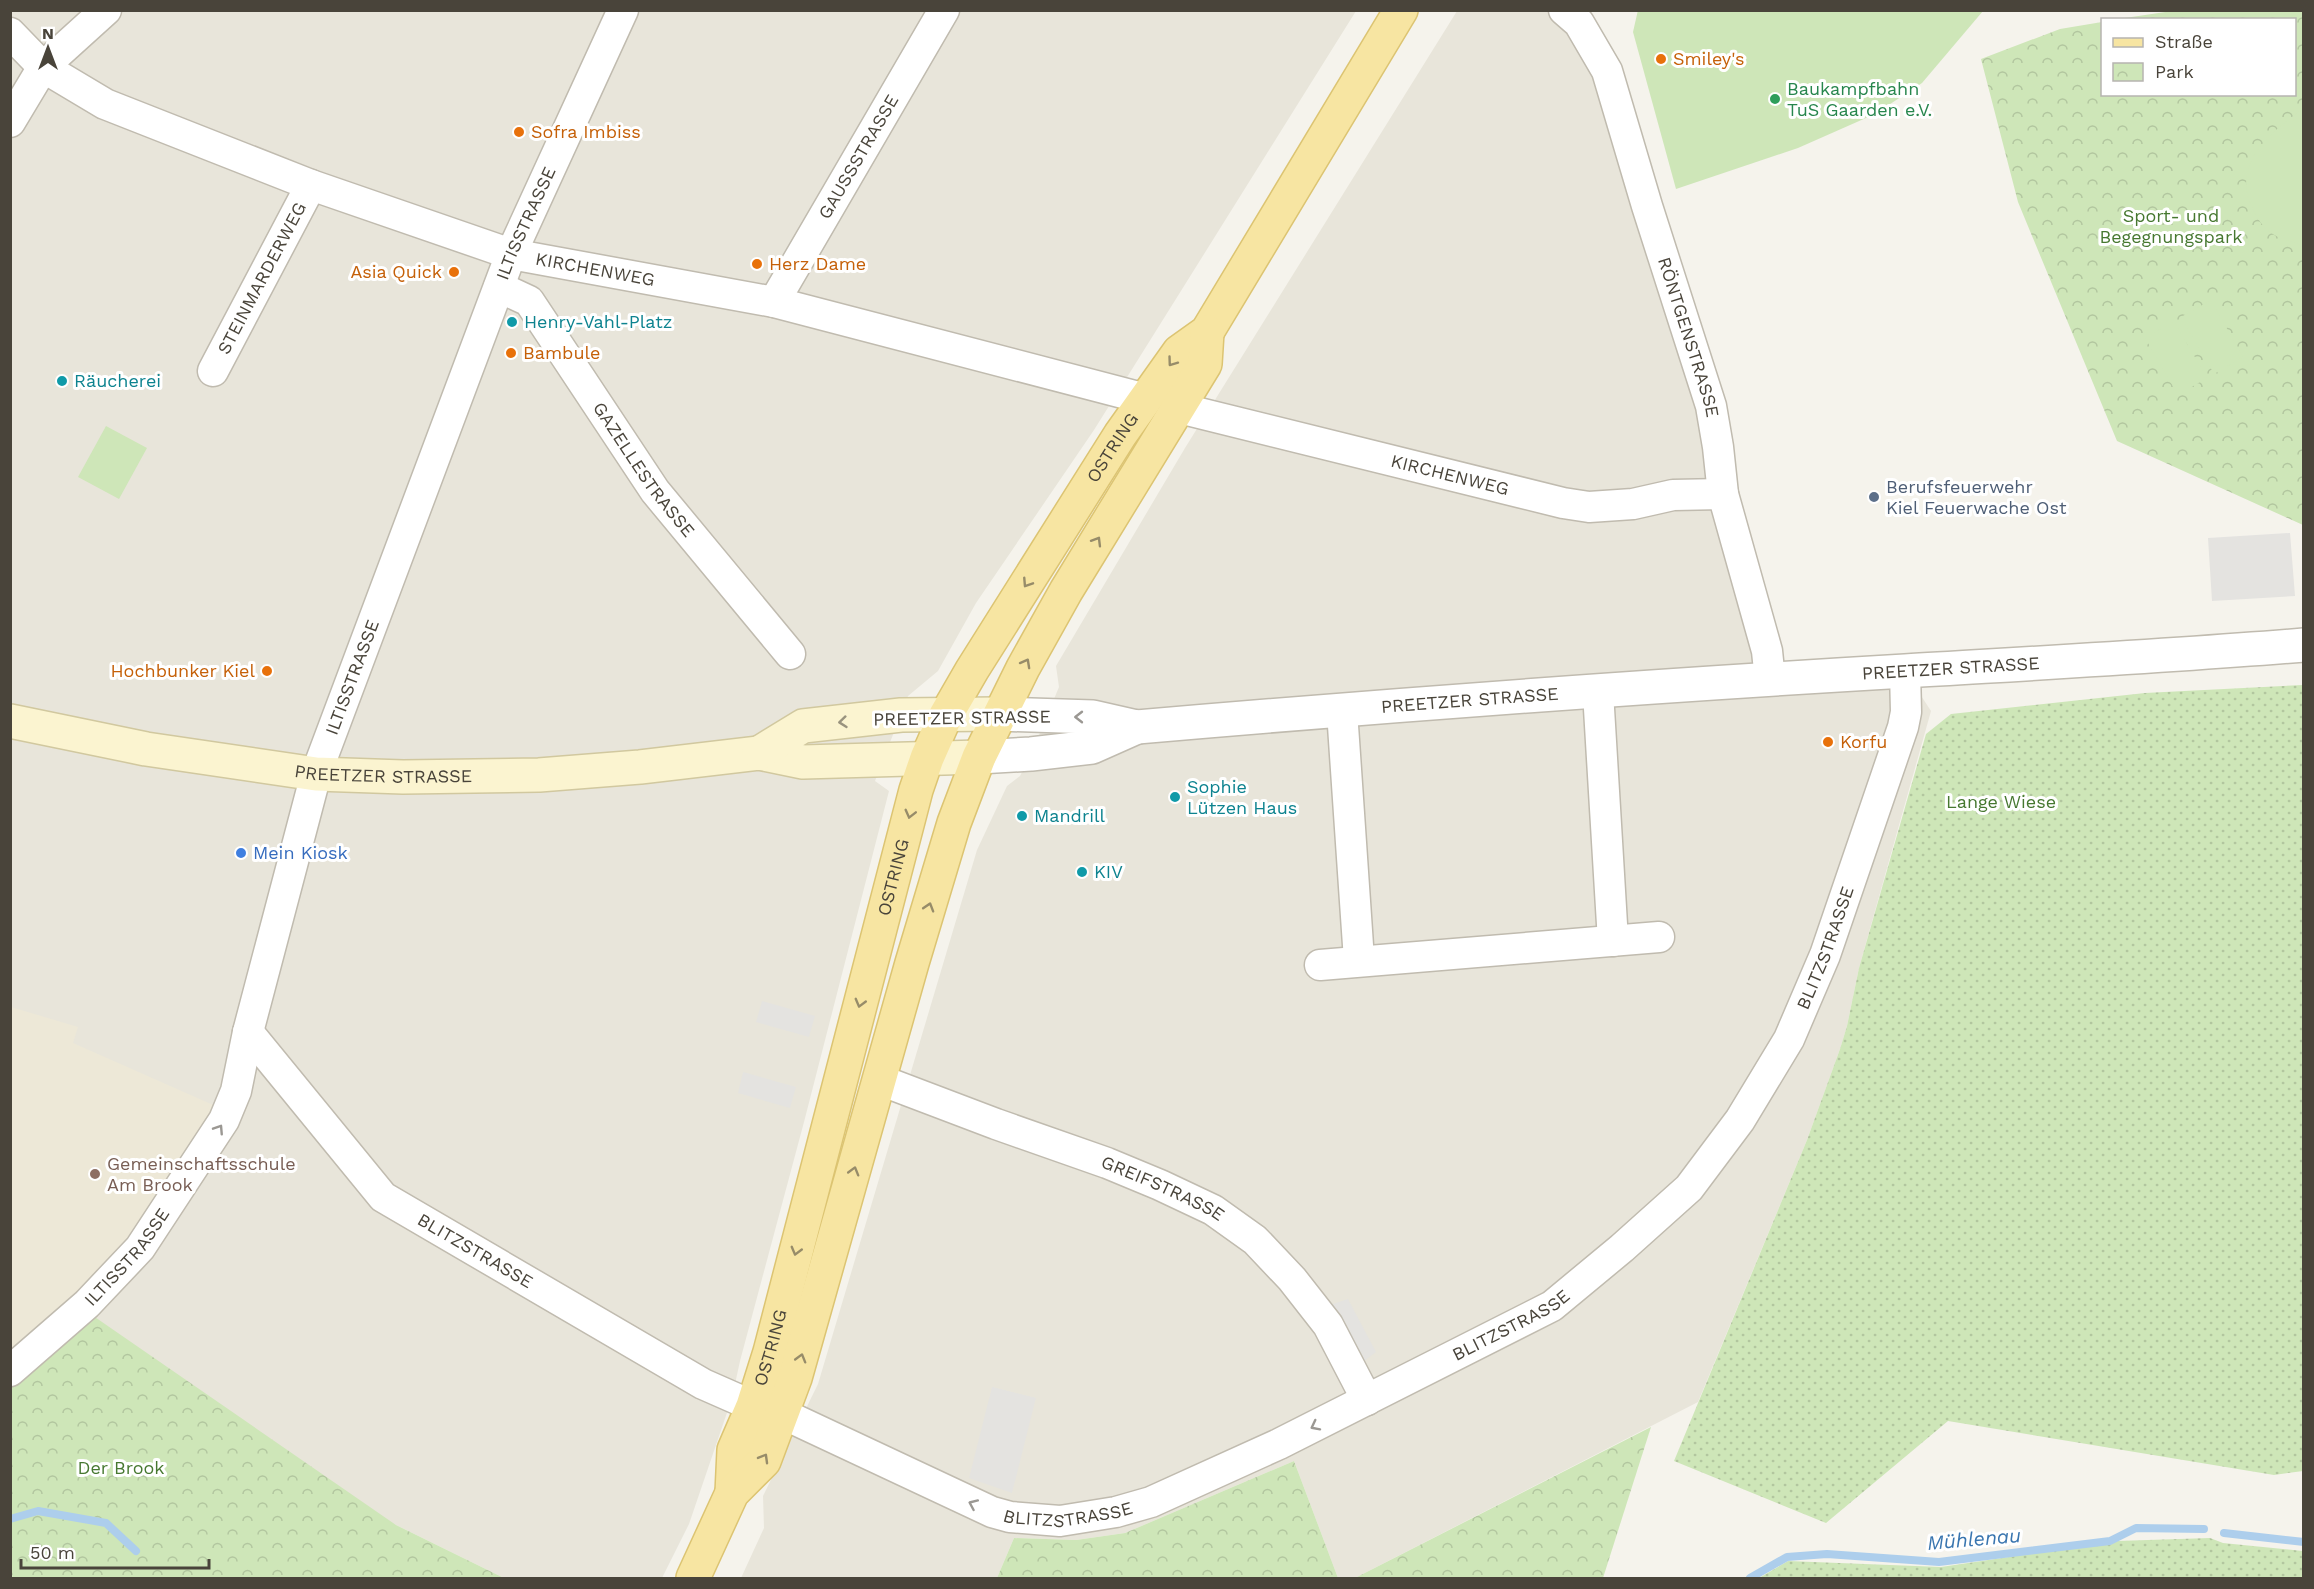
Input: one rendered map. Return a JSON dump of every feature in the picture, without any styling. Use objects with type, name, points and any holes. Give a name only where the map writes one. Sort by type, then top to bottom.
[{"type":"main road","name":"OSTRING","points":[[693,1578],[732,1493],[764,1461],[770,1352],[916,790],[946,715],[981,655],[1120,435],[1179,352],[1207,332],[1401,10]]},
{"type":"main road","name":"OSTRING","points":[[768,1410],[880,1080],[954,823],[979,757],[998,714],[1066,591],[1205,364],[1207,332]]},
{"type":"main road","name":"PREETZER STRASSE","points":[[759,753],[803,726],[901,715],[998,714]]},
{"type":"main road","name":"PREETZER STRASSE","points":[[10,721],[190,757],[316,774],[403,777],[539,775],[640,767],[759,753],[803,762],[979,757]]},
{"type":"street","points":[[10,122],[43,66],[106,10]]},
{"type":"street","name":"ILTISSTRASSE","points":[[10,1371],[87,1304],[140,1248],[224,1120],[236,1091],[246,1041],[316,774],[511,254],[623,10]]},
{"type":"street","name":"GAUSSSTRASSE","points":[[774,302],[944,10]]},
{"type":"street","name":"RÖNTGENSTRASSE","points":[[1564,10],[1578,23],[1607,71],[1647,206],[1711,406],[1723,494],[1767,651],[1770,680]]},
{"type":"street","name":"KIRCHENWEG","points":[[10,33],[43,66],[105,104],[311,184],[511,254],[774,302],[1146,399]]},
{"type":"street","name":"STEINMARDERWEG","points":[[213,371],[311,184]]},
{"type":"street","name":"GAZELLESTRASSE","points":[[499,287],[529,301],[655,491],[790,654]]},
{"type":"street","name":"KIRCHENWEG","points":[[1179,408],[1563,503],[1589,507],[1633,504],[1673,495],[1723,494]]},
{"type":"street","name":"PREETZER STRASSE","points":[[998,714],[1093,717],[1137,727],[1598,692],[1905,671],[2090,662],[2304,645]]},
{"type":"street","name":"BLITZSTRASSE","points":[[246,1041],[383,1197],[703,1384],[768,1410],[992,1512],[1010,1517],[1060,1521],[1116,1512],[1151,1502],[1279,1444],[1552,1306],[1689,1188],[1740,1120],[1789,1039],[1825,955],[1903,727],[1906,712],[1905,671]]},
{"type":"street","points":[[1598,692],[1613,941]]},
{"type":"street","points":[[1342,711],[1359,960]]},
{"type":"street","name":"PREETZER STRASSE","points":[[979,757],[1092,747],[1137,727]]},
{"type":"street","points":[[1320,965],[1659,937]]},
{"type":"street","name":"GREIFSTRASSE","points":[[880,1080],[1107,1163],[1213,1210],[1255,1240],[1292,1279],[1328,1325],[1367,1400]]},
{"type":"shaded area","points":[[11,11],[1356,11],[1094,430],[976,603],[938,671],[908,696],[875,781],[889,791],[732,1398],[689,1524],[662,1578],[504,1578],[396,1525],[11,1381]]},
{"type":"shaded area","points":[[1457,11],[1555,11],[1607,71],[1770,680],[1905,671],[1931,711],[1859,968],[1840,1049],[1807,1140],[1698,1402],[1355,1578],[1338,1578],[1294,1461],[1125,1533],[1076,1540],[1014,1538],[997,1578],[741,1578],[764,1528],[763,1496],[818,1384],[977,850],[1007,786],[1020,776],[1031,754],[1059,687],[1056,666],[1185,448]]},
{"type":"shaded area","points":[[2290,533],[2295,596],[2212,601],[2208,538]]},
{"type":"shaded area","points":[[762,1001],[815,1016],[809,1037],[756,1022]]},
{"type":"shaded area","name":"Gemeinschaftsschule Am Brook","points":[[11,1007],[78,1027],[73,1043],[220,1108],[156,1211],[11,1381]]},
{"type":"shaded area","points":[[743,1072],[796,1087],[790,1108],[738,1093]]},
{"type":"shaded area","points":[[1348,1299],[1376,1352],[1364,1361],[1330,1305]]},
{"type":"shaded area","points":[[992,1387],[1036,1398],[1012,1493],[969,1478]]},
{"type":"green space","name":"Baukampfbahn TuS Gaarden e.V.","points":[[1638,10],[1983,11],[1922,83],[1875,114],[1798,148],[1676,189],[1633,32]]},
{"type":"green space","name":"Sport- und Begegnungspark","points":[[2172,11],[2303,11],[2303,525],[2117,441],[2018,202],[1981,59],[2060,29],[2101,22],[2101,96],[2296,96],[2296,18],[2125,18]]},
{"type":"green space","points":[[2303,109],[2303,245],[2271,233],[2261,222],[2251,205],[2247,189],[2247,175],[2258,149],[2279,127]]},
{"type":"green space","points":[[2211,300],[2243,357],[2214,374],[2181,317]]},
{"type":"green space","points":[[2174,321],[2207,378],[2178,395],[2145,338]]},
{"type":"green space","points":[[106,426],[147,448],[119,499],[78,477]]},
{"type":"green space","name":"Lange Wiese","points":[[2303,685],[2303,1471],[2274,1475],[1948,1421],[1826,1523],[1674,1461],[1807,1140],[1840,1049],[1859,968],[1926,734],[1951,714],[2145,693]]},
{"type":"green space","name":"Der Brook","points":[[89,1313],[396,1525],[504,1578],[11,1578],[10,1381]]},
{"type":"green space","points":[[1651,1427],[1603,1578],[1355,1578]]},
{"type":"green space","points":[[1294,1461],[1338,1578],[997,1578],[1014,1538],[1076,1540],[1125,1533]]},
{"type":"green space","points":[[2210,1538],[2223,1543],[2303,1551],[2303,1578],[1759,1578],[1788,1561],[1941,1567],[2117,1541]]},
{"type":"waterway","name":"Mühlenau","points":[[10,1519],[38,1511],[106,1523],[136,1551]]},
{"type":"waterway","name":"Mühlenau","points":[[1750,1578],[1787,1557],[1827,1554],[1939,1562],[2110,1541],[2136,1528],[2204,1529]]},
{"type":"waterway","name":"Mühlenau","points":[[2224,1533],[2304,1542]]},
{"type":"place","name":"Smiley's","points":[[1661,59]]},
{"type":"place","name":"Baukampfbahn TuS Gaarden e.V.","points":[[1775,99]]},
{"type":"place","name":"Sofra Imbiss","points":[[519,132]]},
{"type":"place","name":"Herz Dame","points":[[757,264]]},
{"type":"place","name":"Asia Quick","points":[[454,272]]},
{"type":"place","name":"Henry-Vahl-Platz","points":[[512,322]]},
{"type":"place","name":"Bambule","points":[[511,353]]},
{"type":"place","name":"Räucherei","points":[[62,381]]},
{"type":"place","name":"Berufsfeuerwehr Kiel Feuerwache Ost","points":[[1874,497]]},
{"type":"place","name":"Hochbunker Kiel","points":[[267,671]]},
{"type":"place","name":"Korfu","points":[[1828,742]]},
{"type":"place","name":"Sophie Lützen Haus","points":[[1175,797]]},
{"type":"place","name":"Mandrill","points":[[1022,816]]},
{"type":"place","name":"Mein Kiosk","points":[[241,853]]},
{"type":"place","name":"KIV","points":[[1082,872]]},
{"type":"place","name":"Gemeinschaftsschule Am Brook","points":[[95,1174]]}]
